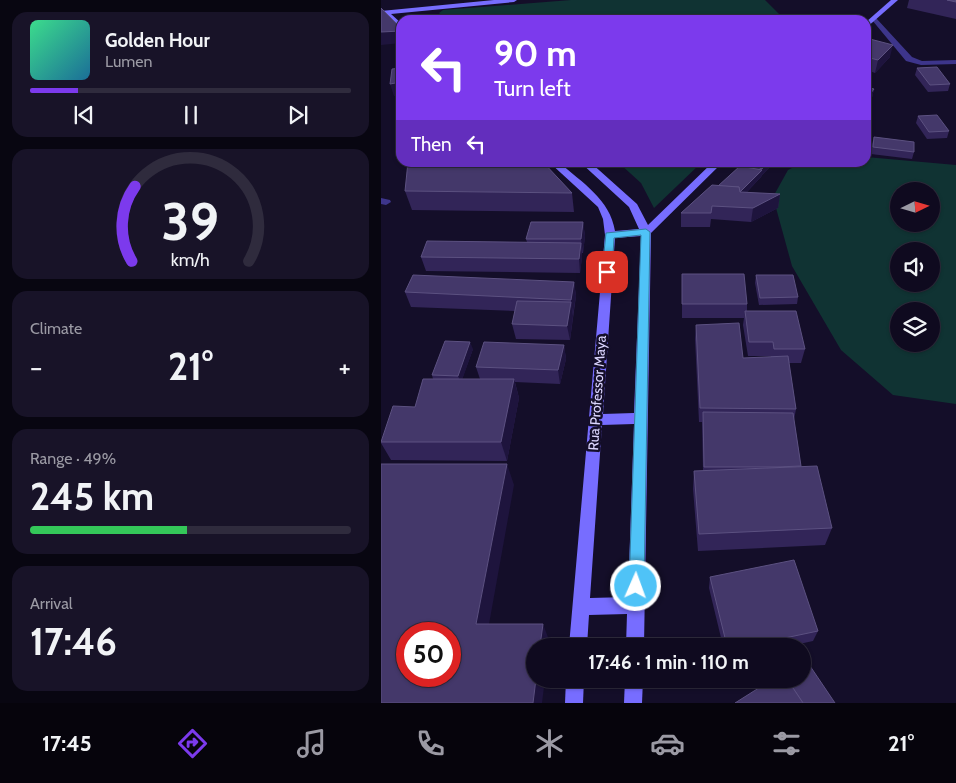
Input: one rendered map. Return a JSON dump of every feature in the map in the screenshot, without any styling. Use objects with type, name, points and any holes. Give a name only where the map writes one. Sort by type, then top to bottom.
[{"type":"main road","points":[[383,12],[514,0]]},
{"type":"main road","points":[[871,22],[895,0]]},
{"type":"main road","points":[[406,11],[411,15]]},
{"type":"main road","points":[[383,12],[396,22]]},
{"type":"main road","name":"Rua Professor Maya","points":[[559,167],[602,206],[608,219],[610,235],[579,638]]},
{"type":"main road","points":[[590,167],[633,206],[646,232],[635,638]]},
{"type":"main road","points":[[610,235],[646,232],[714,167]]},
{"type":"main road","points":[[595,420],[641,418]]},
{"type":"main road","points":[[581,607],[636,605]]},
{"type":"main road","points":[[573,703],[574,688]]},
{"type":"main road","points":[[633,703],[634,688]]},
{"type":"street","points":[[874,19],[909,59],[921,63],[956,62]]},
{"type":"green space","points":[[571,0],[765,0],[780,15],[441,15],[439,13],[443,10]]},
{"type":"green space","points":[[871,157],[956,165],[956,404],[893,395],[841,350],[792,266],[773,197],[788,170],[794,167],[871,167]]},
{"type":"green space","points":[[623,167],[697,167],[654,208],[641,183]]},
{"type":"building","points":[[381,8],[396,23],[396,31],[381,32]]},
{"type":"building","points":[[871,39],[893,45],[878,60],[871,58]]},
{"type":"building","points":[[937,67],[950,84],[930,85],[917,68]]},
{"type":"building","points":[[392,69],[396,69],[396,83],[390,84]]},
{"type":"building","points":[[937,115],[949,131],[929,132],[918,116]]},
{"type":"building","points":[[874,137],[914,142],[914,152],[873,147]]},
{"type":"building","points":[[407,167],[548,167],[572,193],[405,191]]},
{"type":"building","points":[[739,167],[762,170],[740,192],[739,187],[718,186]]},
{"type":"building","points":[[712,185],[739,187],[740,192],[780,194],[753,208],[712,206],[711,213],[681,213]]},
{"type":"building","points":[[531,222],[583,222],[581,239],[526,239]]},
{"type":"building","points":[[427,241],[581,243],[579,259],[421,257]]},
{"type":"building","points":[[682,274],[744,274],[747,304],[682,304]]},
{"type":"building","points":[[413,275],[574,282],[571,300],[405,292]]},
{"type":"building","points":[[756,275],[793,275],[798,297],[760,298]]},
{"type":"building","points":[[517,301],[571,302],[567,326],[512,324]]},
{"type":"building","points":[[745,311],[796,311],[805,349],[774,349],[773,342],[749,342]]},
{"type":"building","points":[[739,323],[743,358],[788,356],[796,409],[700,408],[696,325]]},
{"type":"building","points":[[445,341],[470,342],[458,376],[432,375]]},
{"type":"building","points":[[484,342],[564,345],[558,370],[476,367]]},
{"type":"building","points":[[423,379],[514,379],[501,442],[381,442],[393,406],[415,407]]},
{"type":"building","points":[[703,412],[793,413],[801,466],[704,467]]},
{"type":"building","points":[[381,464],[507,464],[476,624],[543,624],[541,638],[526,638],[526,688],[535,688],[533,703],[381,703]]},
{"type":"building","points":[[817,466],[832,528],[699,534],[694,471]]},
{"type":"building","points":[[794,560],[818,631],[785,638],[725,638],[710,577]]},
{"type":"building","points":[[811,667],[835,703],[803,703],[793,688],[811,688]]},
{"type":"building","points":[[759,688],[793,688],[803,703],[735,703]]},
{"type":"route","points":[[607,272],[610,235],[646,232],[636,586]]}]
